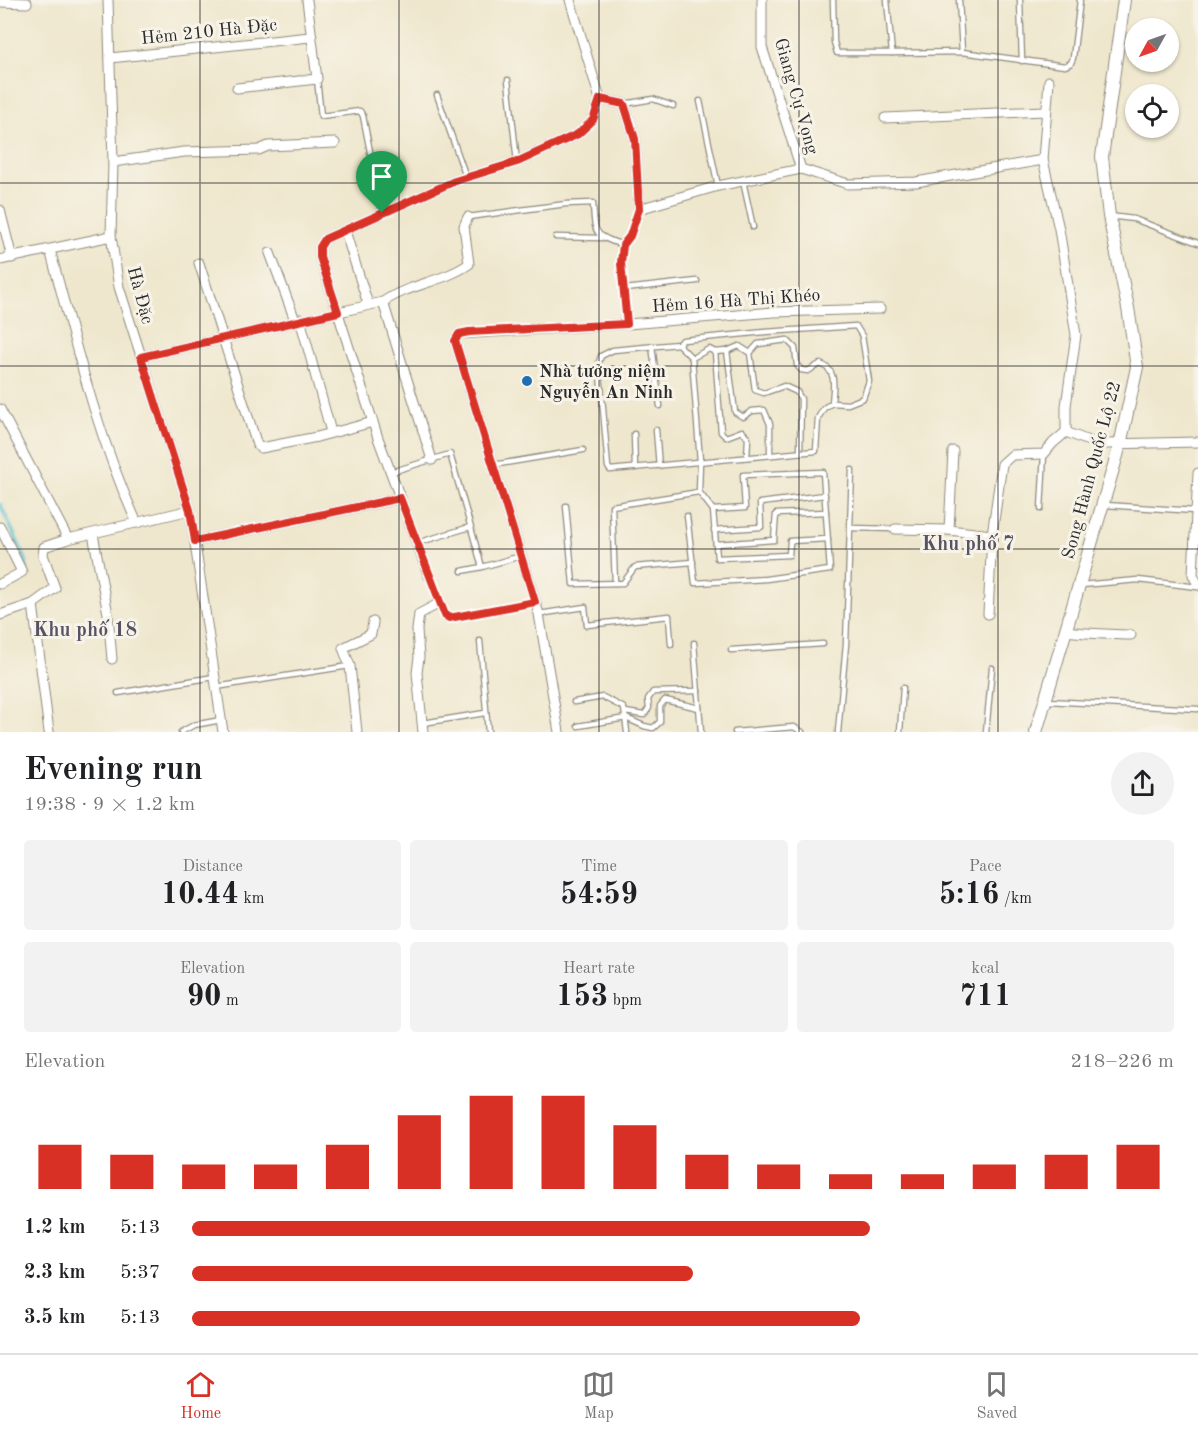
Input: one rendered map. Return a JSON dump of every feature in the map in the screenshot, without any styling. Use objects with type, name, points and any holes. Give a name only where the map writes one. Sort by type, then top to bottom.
[{"type":"street","name":"Hà Đặc","points":[[108,0],[113,162],[111,236],[119,287],[190,510],[223,732]]},
{"type":"street","points":[[237,88],[317,80],[307,0]]},
{"type":"street","points":[[429,576],[373,422],[320,257],[320,247],[325,239],[382,213],[466,177],[517,162],[578,134],[593,120],[600,99],[570,0]]},
{"type":"street","name":"Giang Cự Vọng","points":[[762,0],[762,47],[801,170],[848,184],[916,182],[1043,160]]},
{"type":"street","name":"Song Hành Quốc Lộ 22","points":[[1036,732],[1120,445],[1137,367],[1128,308],[1109,216],[1102,157],[1124,0]]},
{"type":"street","points":[[0,3],[27,3]]},
{"type":"street","name":"Hẻm 210 Hà Đặc","points":[[110,58],[310,37]]},
{"type":"street","points":[[1049,81],[1043,160],[1059,229],[1076,335],[1066,406],[1066,432]]},
{"type":"street","points":[[600,99],[624,104],[635,139],[639,209],[718,186],[801,170]]},
{"type":"street","points":[[885,118],[1045,111]]},
{"type":"street","points":[[113,162],[184,152],[259,150],[268,146],[334,143]]},
{"type":"street","points":[[0,210],[12,258]]},
{"type":"street","points":[[141,357],[383,302],[397,292],[457,272],[469,264],[464,226],[468,217]]},
{"type":"street","points":[[345,231],[368,304]]},
{"type":"street","points":[[0,260],[111,236]]},
{"type":"street","points":[[50,249],[85,384],[119,485],[137,523]]},
{"type":"street","points":[[270,253],[297,320],[331,432]]},
{"type":"street","points":[[198,263],[257,446],[261,448],[316,437],[373,422]]},
{"type":"street","points":[[383,302],[432,460]]},
{"type":"street","name":"Hẻm 16 Hà Thị Khéo","points":[[493,465],[455,341],[459,334],[774,312],[880,309]]},
{"type":"street","points":[[0,409],[68,539]]},
{"type":"street","points":[[1066,432],[1091,441],[1120,445],[1198,442]]},
{"type":"street","points":[[988,614],[992,535],[1002,464],[1012,455],[1044,454],[1053,442],[1066,432]]},
{"type":"street","points":[[949,530],[953,451]]},
{"type":"street","points":[[493,465],[538,614],[559,732]]},
{"type":"street","points":[[1198,473],[1193,574],[1198,586]]},
{"type":"street","points":[[195,541],[400,498]]},
{"type":"street","points":[[0,615],[33,604],[55,588],[44,555],[44,546],[190,510]]},
{"type":"street","points":[[0,527],[22,572],[0,584]]},
{"type":"street","points":[[895,529],[949,530],[992,535]]},
{"type":"street","points":[[93,534],[108,614],[112,659]]},
{"type":"street","points":[[422,728],[417,673],[419,614],[440,603]]},
{"type":"street","points":[[33,604],[49,732]]},
{"type":"street","points":[[357,732],[350,666],[343,648],[371,634],[373,622]]},
{"type":"street","points":[[1065,631],[1093,635],[1099,633],[1131,635]]},
{"type":"lane","points":[[832,0],[834,49],[837,52],[962,52],[1065,66],[1071,63],[1080,0]]},
{"type":"lane","points":[[887,0],[892,53]]},
{"type":"lane","points":[[960,0],[962,52]]},
{"type":"lane","points":[[1020,0],[1022,61]]},
{"type":"lane","points":[[317,80],[321,116],[354,111],[360,111],[363,116],[382,213]]},
{"type":"lane","points":[[508,80],[517,162]]},
{"type":"lane","points":[[437,95],[466,177]]},
{"type":"lane","points":[[624,104],[653,99],[673,106]]},
{"type":"lane","points":[[700,101],[718,186]]},
{"type":"lane","points":[[743,181],[753,227]]},
{"type":"lane","points":[[468,217],[566,204],[592,203],[594,228],[601,238]]},
{"type":"lane","points":[[627,324],[621,263],[623,245],[630,236],[639,209]]},
{"type":"lane","points":[[1109,216],[1134,219],[1198,243]]},
{"type":"lane","points":[[556,237],[601,238],[623,245]]},
{"type":"lane","points":[[625,289],[697,281]]},
{"type":"lane","points":[[856,326],[862,336],[869,381],[863,398],[848,404],[832,403],[824,408],[818,418],[816,451],[610,470],[599,362],[601,356],[613,350],[652,346],[678,344],[683,340],[856,326]]},
{"type":"lane","points":[[800,452],[801,399],[797,392],[784,386],[764,393],[755,390],[750,353],[758,344],[787,340],[795,348],[797,365],[801,370],[808,371],[820,364],[826,366],[833,376],[832,403]]},
{"type":"lane","points":[[678,344],[692,358],[700,462],[699,492],[713,510],[717,558],[789,555],[790,541],[828,539]]},
{"type":"lane","points":[[652,346],[660,406]]},
{"type":"lane","points":[[692,358],[709,349],[715,352],[727,351],[739,346],[750,353]]},
{"type":"lane","points":[[727,351],[735,412],[743,417],[752,411],[764,410],[770,424],[770,455]]},
{"type":"lane","points":[[715,352],[721,432],[726,436],[742,431],[748,438],[747,457]]},
{"type":"lane","points":[[656,430],[659,466]]},
{"type":"lane","points":[[634,434],[635,468]]},
{"type":"lane","points":[[493,465],[583,450]]},
{"type":"lane","points":[[391,472],[450,454],[482,567]]},
{"type":"lane","points":[[1041,509],[1044,454]]},
{"type":"lane","points":[[838,732],[846,644],[852,470]]},
{"type":"lane","points":[[687,516],[695,583],[766,579],[830,570],[823,472],[743,475],[745,508],[713,510]]},
{"type":"lane","points":[[615,583],[612,506],[699,492]]},
{"type":"lane","points":[[714,530],[761,527],[760,503],[825,495]]},
{"type":"lane","points":[[1101,504],[1195,511]]},
{"type":"lane","points":[[566,506],[573,584],[623,583],[634,567],[693,562]]},
{"type":"lane","points":[[716,544],[774,540],[776,514],[826,512]]},
{"type":"lane","points":[[417,543],[470,527]]},
{"type":"lane","points":[[851,528],[895,529]]},
{"type":"lane","points":[[462,571],[521,556]]},
{"type":"lane","points":[[429,576],[445,615],[449,618],[535,602]]},
{"type":"lane","points":[[1078,585],[1138,580],[1198,586]]},
{"type":"lane","points":[[538,614],[585,608],[587,625],[669,616],[671,644]]},
{"type":"lane","points":[[480,641],[488,732]]},
{"type":"lane","points":[[694,643],[701,732]]},
{"type":"lane","points":[[731,650],[824,644]]},
{"type":"lane","points":[[118,693],[350,666]]},
{"type":"lane","points":[[986,732],[992,668]]},
{"type":"lane","points":[[900,732],[903,688]]},
{"type":"lane","points":[[578,726],[625,715],[644,715],[650,708],[648,699],[653,692],[698,691]]},
{"type":"lane","points":[[574,702],[603,697],[624,708],[627,732]]},
{"type":"lane","points":[[625,715],[653,728],[660,722],[660,706],[665,700],[699,708]]},
{"type":"lane","points":[[1045,701],[1198,709]]},
{"type":"lane","points":[[422,728],[485,713]]},
{"type":"lane","points":[[182,732],[194,725],[221,720]]},
{"type":"lane","points":[[735,732],[794,727],[802,732]]},
{"type":"waterway","points":[[0,504],[26,560],[27,574],[22,577]]},
{"type":"place","name":"Nhà tưởng niệm Nguyễn An Ninh","points":[[527,381]]},
{"type":"district","name":"Khu phố 7","points":[[968,543]]},
{"type":"district","name":"Khu phố 18","points":[[85,629]]},
{"type":"route","points":[[600,99],[624,104],[635,139],[639,209],[630,236],[623,245],[621,263],[627,324],[469,332],[459,334],[455,341],[535,602],[449,618],[445,615],[400,498],[195,541],[190,510],[141,357],[338,312],[320,257],[320,247],[325,239],[382,213],[455,181],[517,162],[578,134],[593,120],[600,99]]}]
